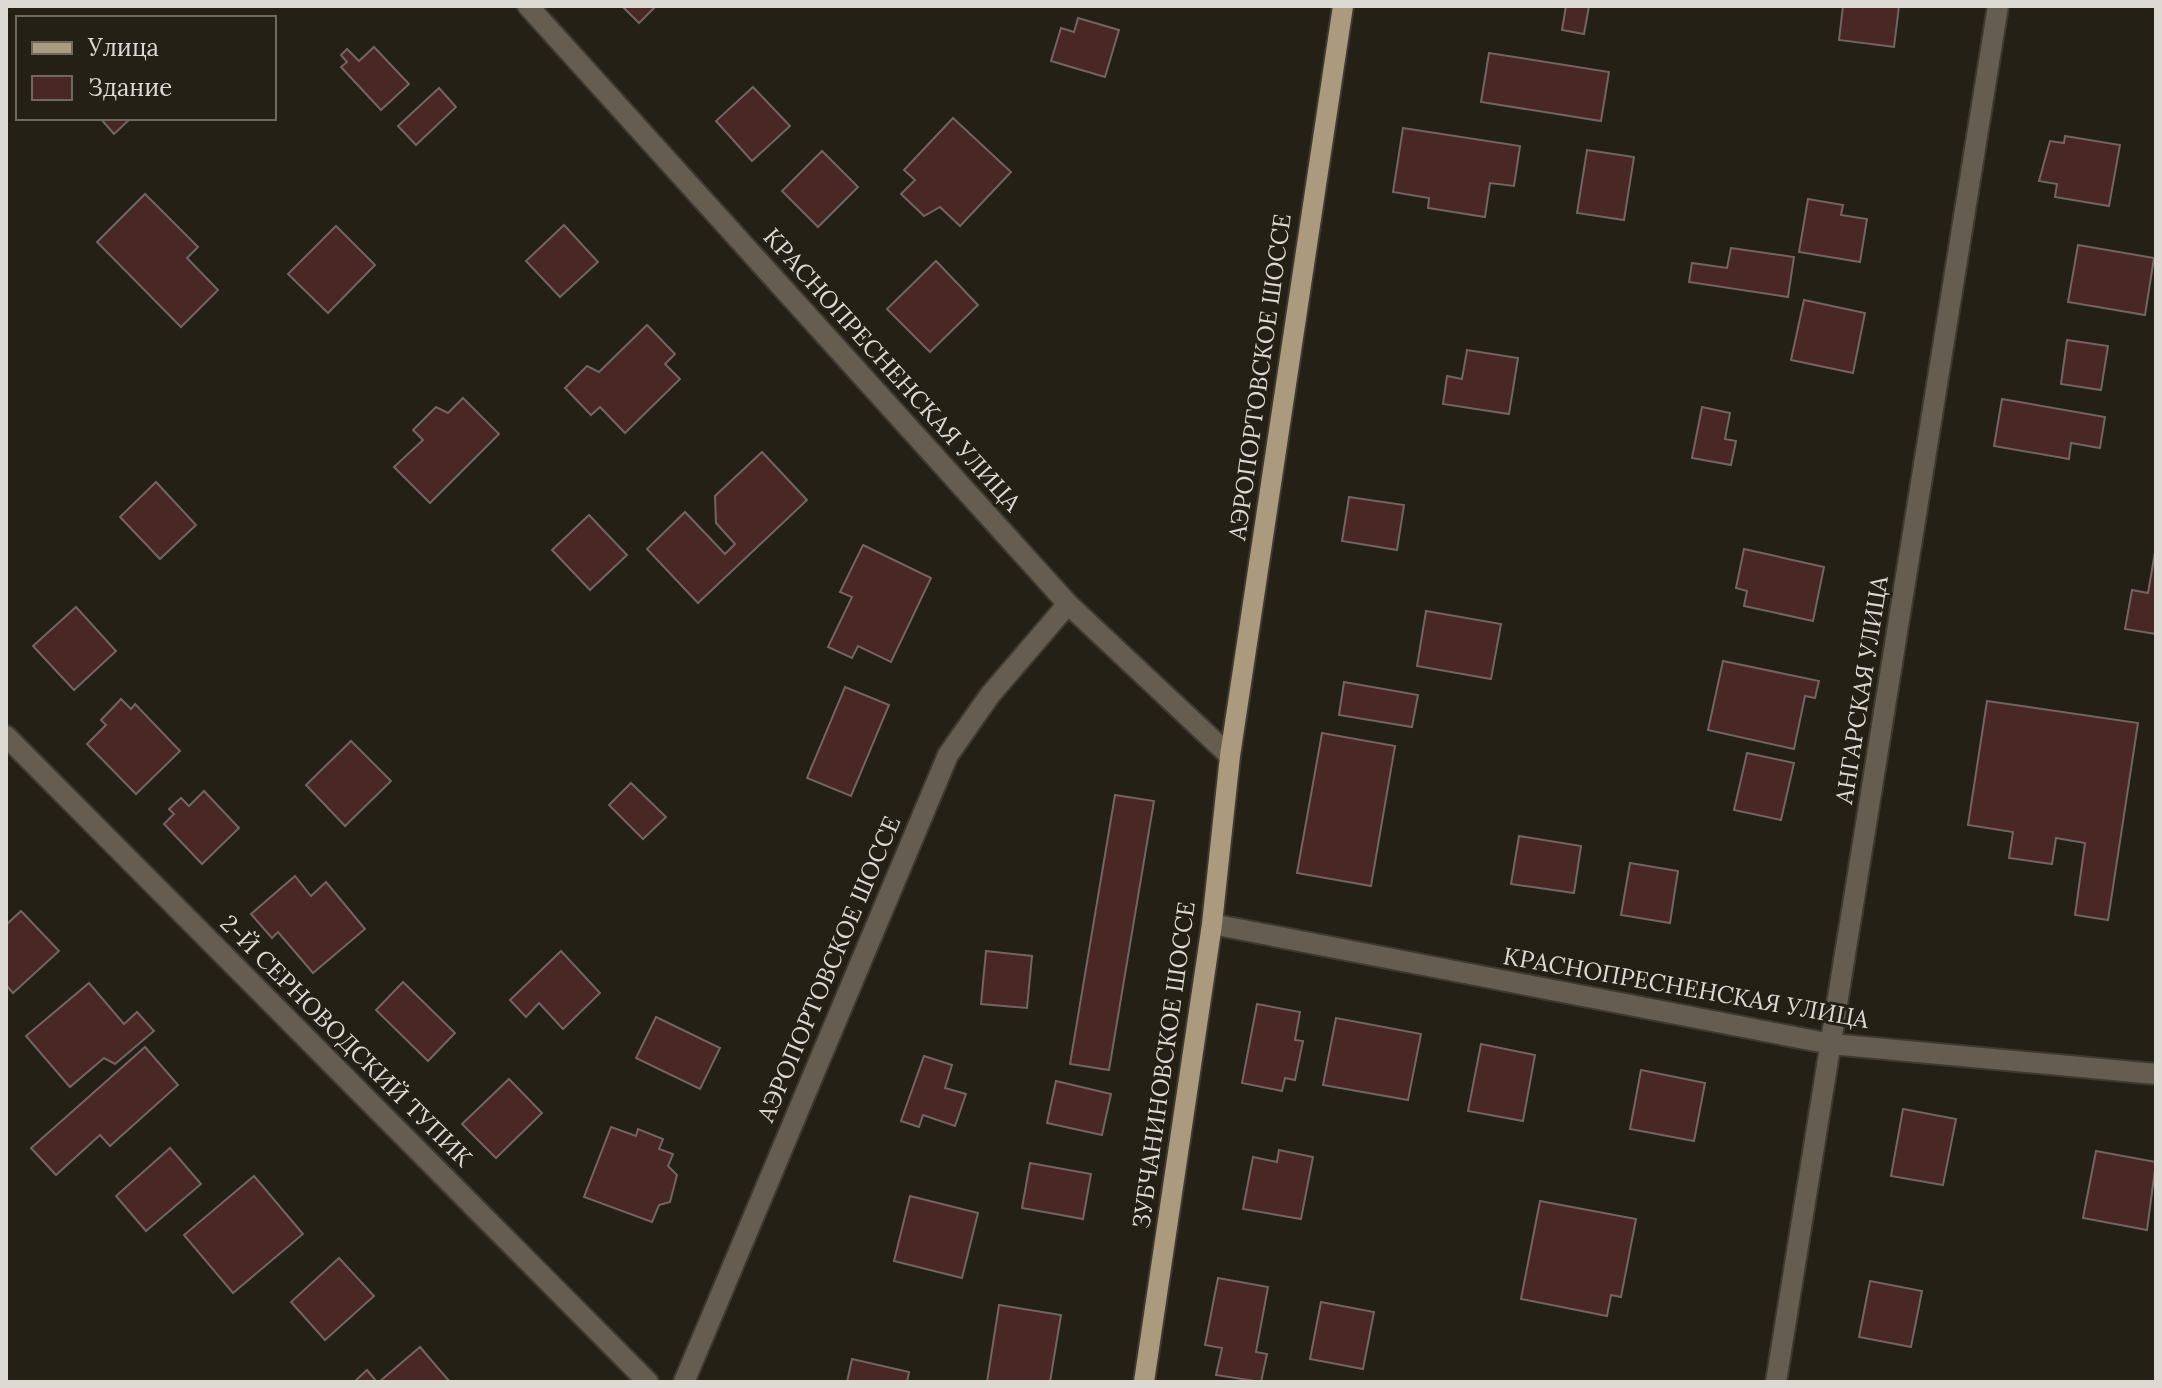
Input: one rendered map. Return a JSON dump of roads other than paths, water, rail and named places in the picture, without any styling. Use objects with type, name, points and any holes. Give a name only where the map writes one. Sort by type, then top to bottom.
[{"type":"main road","name":"АЭРОПОРТОВСКОЕ ШОССЕ","points":[[1230,756],[1343,6]]},
{"type":"main road","name":"ЗУБЧАНИНОВСКОЕ ШОССЕ","points":[[1144,1382],[1212,924],[1230,756]]},
{"type":"street","name":"КРАСНОПРЕСНЕНСКАЯ УЛИЦА","points":[[528,6],[1068,604],[1230,756]]},
{"type":"street","name":"АНГАРСКАЯ УЛИЦА","points":[[1776,1382],[1998,6]]},
{"type":"street","name":"АЭРОПОРТОВСКОЕ ШОССЕ","points":[[684,1382],[948,755],[990,695],[1068,604]]},
{"type":"street","name":"2-Й СЕРНОВОДСКИЙ ТУПИК","points":[[6,736],[648,1382]]},
{"type":"street","name":"КРАСНОПРЕСНЕНСКАЯ УЛИЦА","points":[[1212,924],[1831,1044],[2156,1074]]}]
